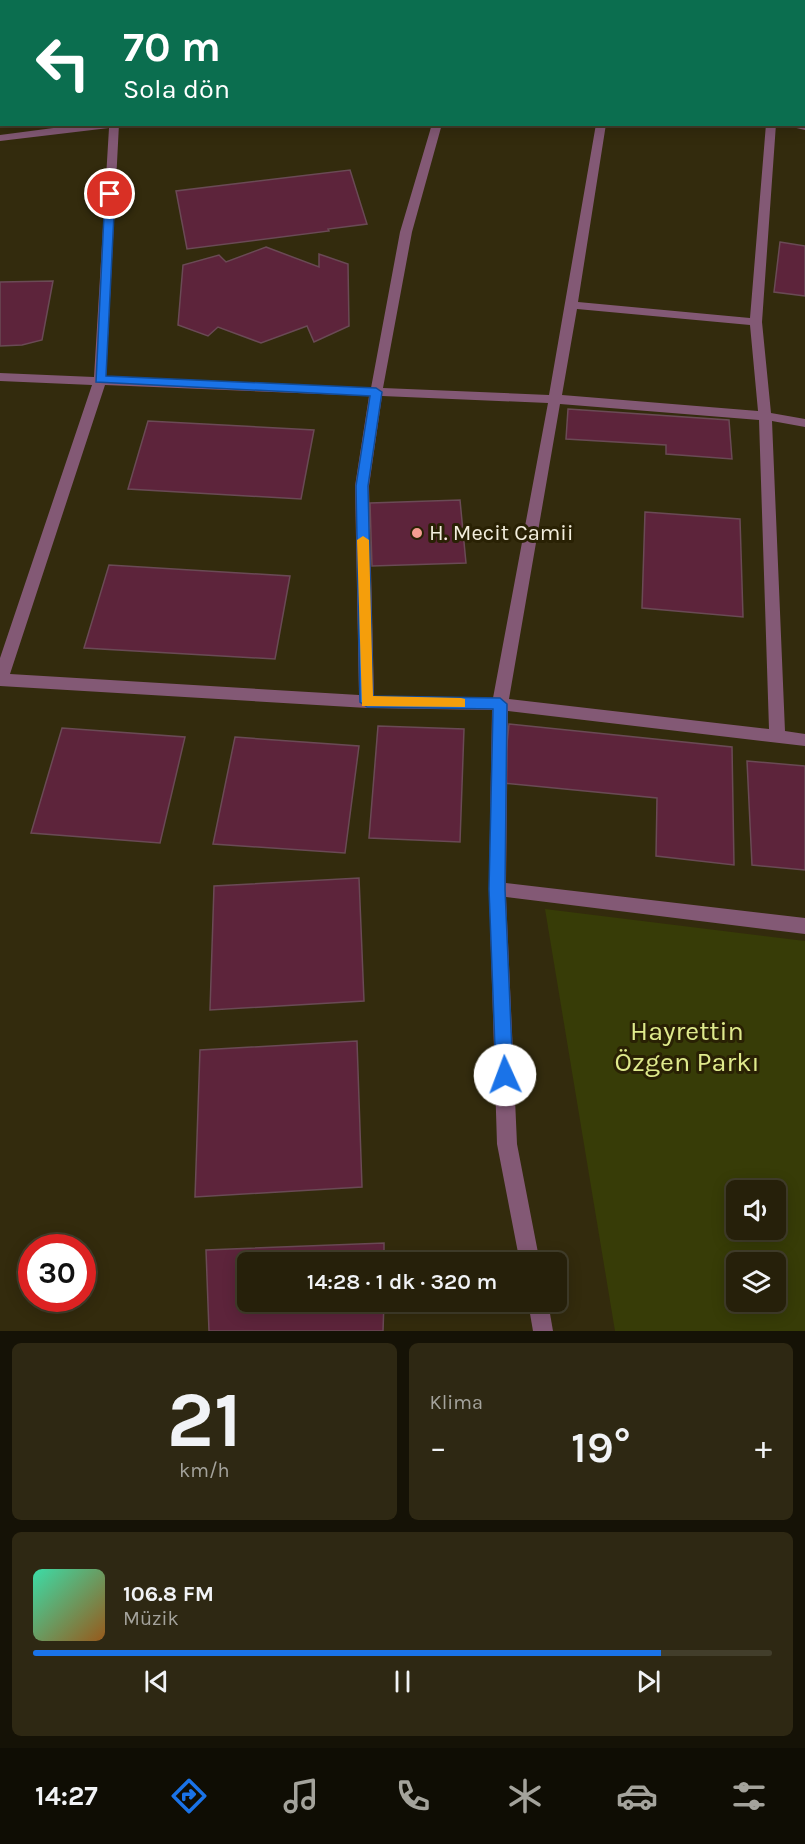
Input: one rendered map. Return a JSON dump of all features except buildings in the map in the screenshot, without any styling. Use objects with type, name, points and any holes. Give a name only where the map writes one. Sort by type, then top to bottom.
[{"type":"street","points":[[0,138],[105,126]]},
{"type":"street","points":[[114,126],[100,380],[0,680],[367,702],[500,704],[805,740]]},
{"type":"street","points":[[367,702],[362,486],[376,392],[406,232],[436,126]]},
{"type":"street","points":[[528,1252],[507,1144],[497,889],[500,704],[601,126]]},
{"type":"street","points":[[771,126],[756,322],[765,416],[777,737]]},
{"type":"street","points":[[570,305],[756,322]]},
{"type":"street","points":[[0,378],[554,399],[765,416],[805,423]]},
{"type":"street","points":[[497,889],[805,926]]},
{"type":"street","points":[[540,1312],[543,1331]]},
{"type":"green space","name":"Hayrettin Özgen Parkı","points":[[545,909],[805,941],[805,1331],[615,1331]]},
{"type":"slow traffic","points":[[363,540],[367,702],[461,703]]},
{"type":"place","name":"H. Mecit Camii","points":[[417,533]]},
{"type":"route","points":[[110,194],[100,380],[376,392],[362,486],[367,702],[500,704],[497,889],[505,1075]]}]
